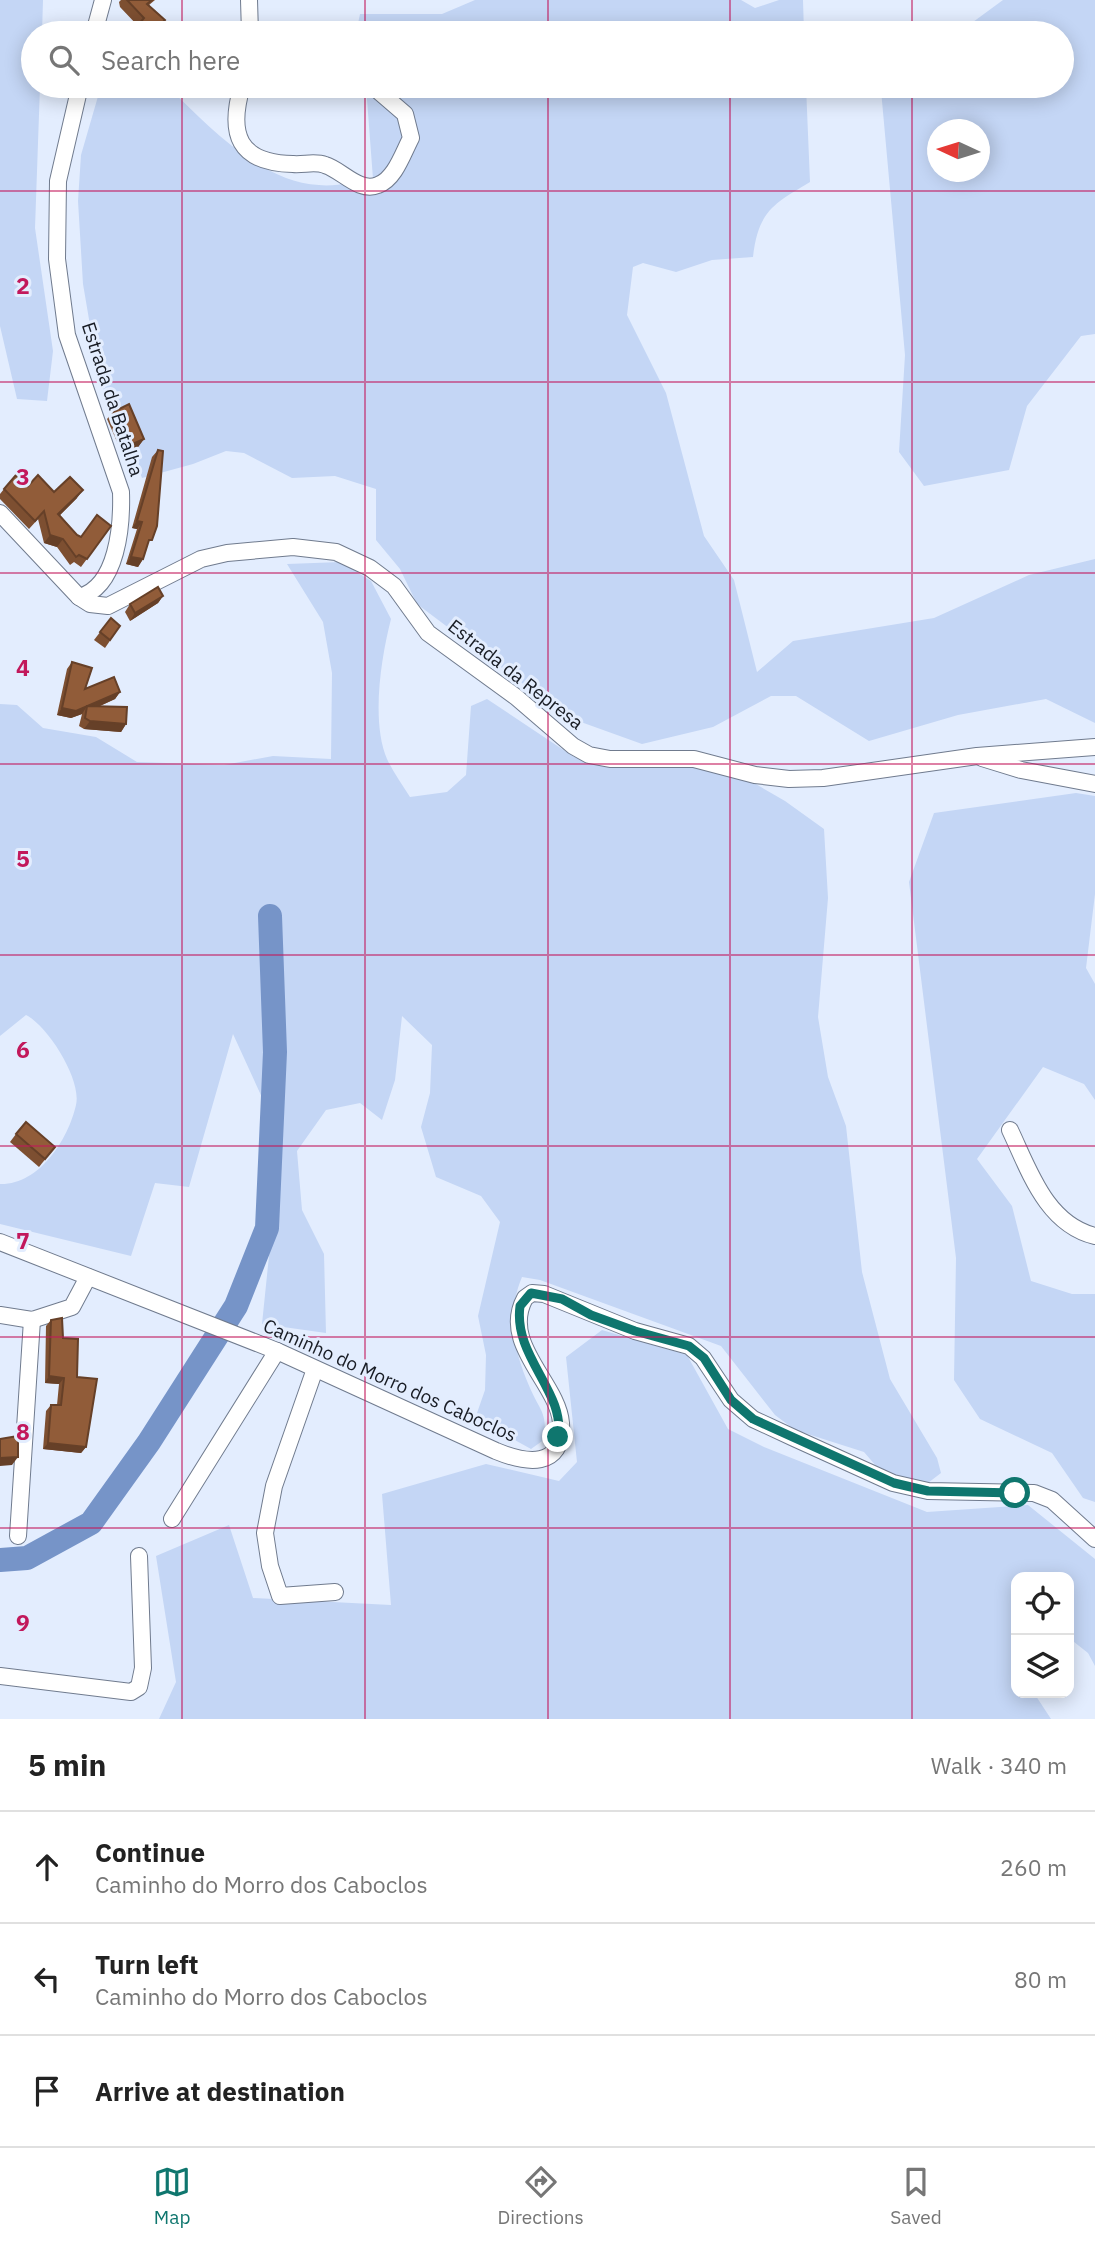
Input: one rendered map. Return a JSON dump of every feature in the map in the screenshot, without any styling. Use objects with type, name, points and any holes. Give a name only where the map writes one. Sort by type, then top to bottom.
[{"type":"street","points":[[97,21],[103,0]]},
{"type":"street","points":[[250,0],[250,21]]},
{"type":"street","name":"Estrada da Batalha","points":[[77,98],[58,181],[57,259],[67,335],[121,492],[122,519],[113,557],[105,574],[87,595],[79,597]]},
{"type":"street","points":[[240,98],[234,126],[240,143],[253,155],[271,162],[329,166],[364,187],[375,187],[388,181],[411,138],[405,114],[386,98]]},
{"type":"street","points":[[0,513],[79,597]]},
{"type":"street","name":"Estrada da Represa","points":[[79,597],[90,604],[108,606],[201,559],[227,553],[293,547],[323,549],[370,568],[394,586],[428,633],[516,697],[573,746],[589,755],[610,759],[694,759],[755,775],[789,779],[823,778],[977,756],[1095,747]]},
{"type":"street","points":[[977,756],[1021,770],[1095,784]]},
{"type":"street","points":[[1010,1130],[1041,1195],[1071,1226],[1095,1236]]},
{"type":"street","name":"Caminho do Morro dos Caboclos","points":[[0,1242],[272,1350],[516,1459],[532,1462],[544,1459],[554,1449],[561,1423],[556,1408],[530,1361],[519,1319],[524,1298],[531,1293],[544,1294],[635,1331],[689,1346],[704,1358],[731,1400],[753,1419],[894,1483],[928,1491],[1034,1493],[1052,1500],[1095,1539]]},
{"type":"street","points":[[0,1315],[32,1320],[72,1307],[88,1277]]},
{"type":"street","points":[[18,1536],[32,1320]]},
{"type":"street","points":[[172,1519],[272,1350]]},
{"type":"street","points":[[316,1369],[274,1486],[265,1533],[270,1566],[280,1596],[335,1592]]},
{"type":"street","points":[[0,1676],[131,1692],[139,1687],[143,1668],[139,1556]]},
{"type":"shaded area","points":[[0,0],[43,0],[42,21],[21,21],[21,98],[40,98],[35,228],[53,351],[47,401],[17,399],[0,326]]},
{"type":"shaded area","points":[[475,0],[741,0],[755,8],[779,0],[803,0],[804,21],[359,21],[360,14],[442,14]]},
{"type":"shaded area","points":[[1003,0],[1095,0],[1095,334],[1081,336],[1027,406],[1009,470],[924,486],[899,452],[905,355],[882,98],[1074,98],[1074,21],[974,21]]},
{"type":"shaded area","points":[[98,98],[180,98],[235,149],[275,173],[297,181],[339,185],[373,179],[367,98],[806,98],[810,182],[777,204],[763,219],[753,257],[712,260],[676,272],[643,263],[633,267],[627,315],[666,393],[704,536],[734,580],[757,672],[793,641],[934,618],[1029,575],[1095,559],[1095,723],[1046,699],[958,715],[869,741],[796,696],[771,696],[713,727],[642,744],[567,717],[417,604],[400,569],[376,540],[376,489],[335,476],[292,478],[244,453],[226,451],[193,464],[142,478],[116,409],[100,384],[83,284],[78,201],[81,155]]},
{"type":"shaded area","points":[[341,562],[371,581],[391,619],[381,671],[379,727],[387,759],[410,797],[447,792],[466,775],[471,706],[487,699],[574,757],[626,768],[719,768],[747,779],[785,801],[824,829],[828,898],[818,1017],[828,1077],[846,1126],[862,1272],[890,1379],[937,1458],[941,1473],[924,1486],[882,1473],[864,1452],[795,1430],[775,1415],[721,1346],[540,1280],[522,1277],[514,1305],[514,1333],[524,1374],[544,1417],[545,1439],[531,1449],[493,1428],[477,1413],[485,1390],[486,1355],[478,1316],[500,1222],[481,1196],[436,1177],[421,1127],[430,1093],[432,1045],[402,1016],[395,1080],[382,1120],[360,1103],[326,1110],[297,1151],[302,1210],[324,1254],[326,1333],[262,1324],[281,1139],[233,1034],[189,1187],[155,1183],[131,1256],[0,1224],[0,1184],[27,1177],[50,1158],[59,1146],[72,1118],[76,1094],[69,1068],[53,1042],[35,1021],[26,1015],[0,1036],[0,704],[17,705],[43,728],[96,737],[137,762],[224,765],[273,756],[331,759],[332,673],[323,622],[287,564]]},
{"type":"shaded area","points":[[1076,793],[1095,796],[1095,894],[1086,968],[1095,984],[1095,1100],[1084,1084],[1043,1067],[977,1159],[1012,1206],[1031,1281],[1072,1294],[1095,1294],[1095,1502],[1083,1498],[1052,1453],[980,1419],[954,1380],[956,1258],[909,882],[934,813]]},
{"type":"shaded area","points":[[602,1330],[687,1355],[728,1429],[764,1447],[927,1512],[1028,1505],[1095,1559],[1095,1666],[1088,1653],[1074,1642],[1074,1572],[1011,1572],[1011,1698],[1037,1698],[1051,1719],[159,1719],[176,1682],[156,1556],[229,1525],[253,1598],[391,1605],[382,1494],[486,1464],[559,1481],[577,1462],[566,1357]]},
{"type":"building","points":[[127,0],[152,0],[147,4],[165,20],[142,21],[144,18]]},
{"type":"building","points":[[129,404],[144,439],[128,446],[113,412]]},
{"type":"building","points":[[158,450],[163,451],[157,526],[143,559],[131,557],[142,522],[137,521]]},
{"type":"building","points":[[16,475],[28,486],[38,475],[54,492],[70,477],[83,490],[58,514],[81,537],[97,515],[111,526],[87,559],[79,555],[76,557],[63,539],[50,535],[44,511],[35,521],[4,489]]},
{"type":"building","points":[[158,587],[163,596],[135,613],[130,604]]},
{"type":"building","points":[[111,618],[120,626],[110,640],[100,632]]},
{"type":"building","points":[[72,662],[92,668],[85,689],[114,677],[120,692],[76,711],[62,708]]},
{"type":"building","points":[[87,706],[127,707],[126,724],[90,721],[85,718]]},
{"type":"building","points":[[26,1122],[55,1147],[45,1159],[16,1134]]},
{"type":"building","points":[[62,1318],[63,1338],[78,1339],[77,1377],[97,1379],[86,1447],[48,1443],[51,1405],[61,1405],[64,1378],[49,1376],[51,1320]]},
{"type":"building","points":[[18,1436],[18,1457],[0,1458],[0,1439]]},
{"type":"waterway","points":[[0,1560],[27,1558],[91,1523],[149,1442],[236,1306],[267,1228],[275,1052],[270,916]]},
{"type":"route","points":[[558,1437],[561,1423],[556,1408],[530,1361],[521,1332],[520,1306],[524,1298],[531,1293],[562,1299],[591,1315],[689,1346],[704,1358],[731,1400],[753,1419],[894,1483],[928,1491],[1015,1493]]}]
